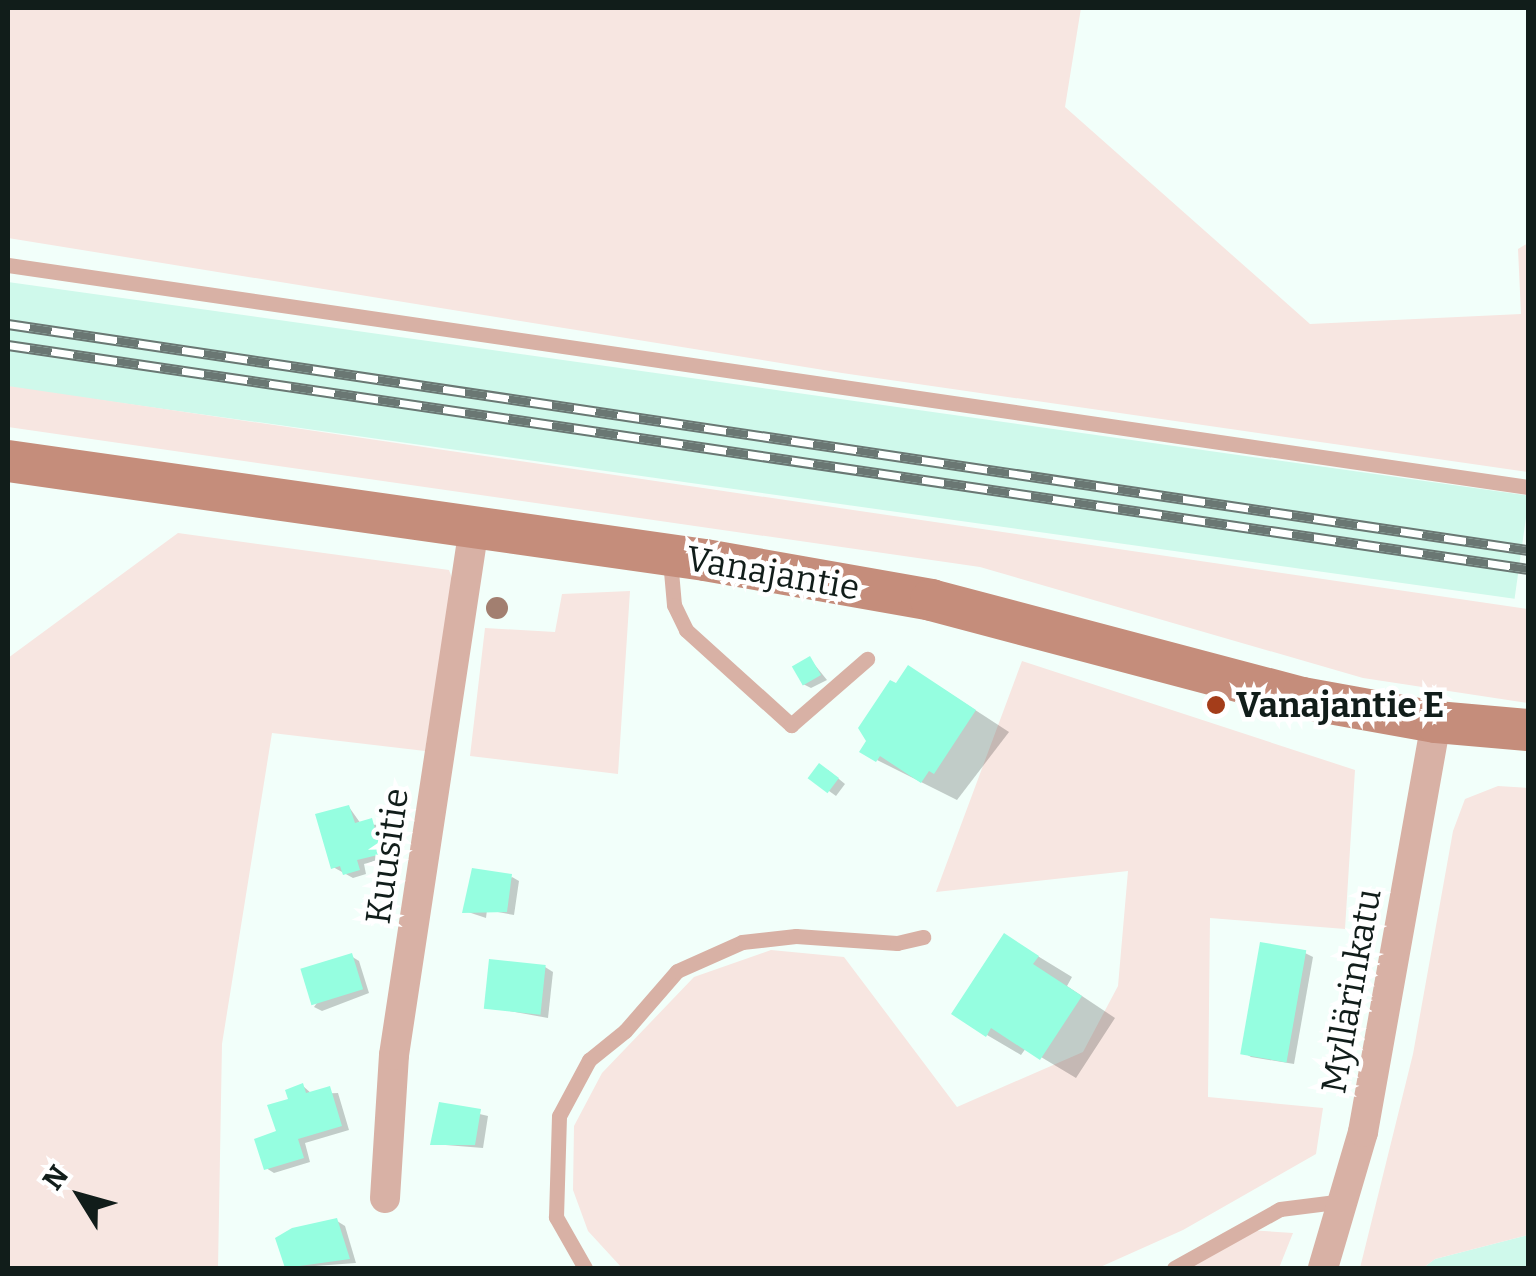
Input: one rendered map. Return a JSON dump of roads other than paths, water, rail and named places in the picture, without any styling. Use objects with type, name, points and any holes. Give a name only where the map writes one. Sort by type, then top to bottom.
[{"type":"street","name":"Vanajantie","points":[[8,461],[670,555],[931,600],[1302,698],[1436,722],[1528,730]]},
{"type":"street","name":"Kuusitie","points":[[385,1198],[394,1055],[474,526]]},
{"type":"street","name":"Myllärinkatu","points":[[1323,1268],[1344,1200],[1377,1061],[1436,722]]},
{"type":"lane","points":[[8,265],[1528,486]]},
{"type":"lane","points":[[670,555],[674,605],[686,630],[792,725],[868,659]]},
{"type":"lane","points":[[584,1268],[556,1218],[559,1116],[589,1060],[626,1031],[677,972],[742,942],[796,936],[897,943],[923,937]]},
{"type":"lane","points":[[1174,1268],[1280,1208],[1344,1200]]},
{"type":"railway","points":[[8,324],[1528,550]]},
{"type":"railway","points":[[8,345],[1528,569]]},
{"type":"place","name":"Vanajantie E","points":[[1216,705]]}]
